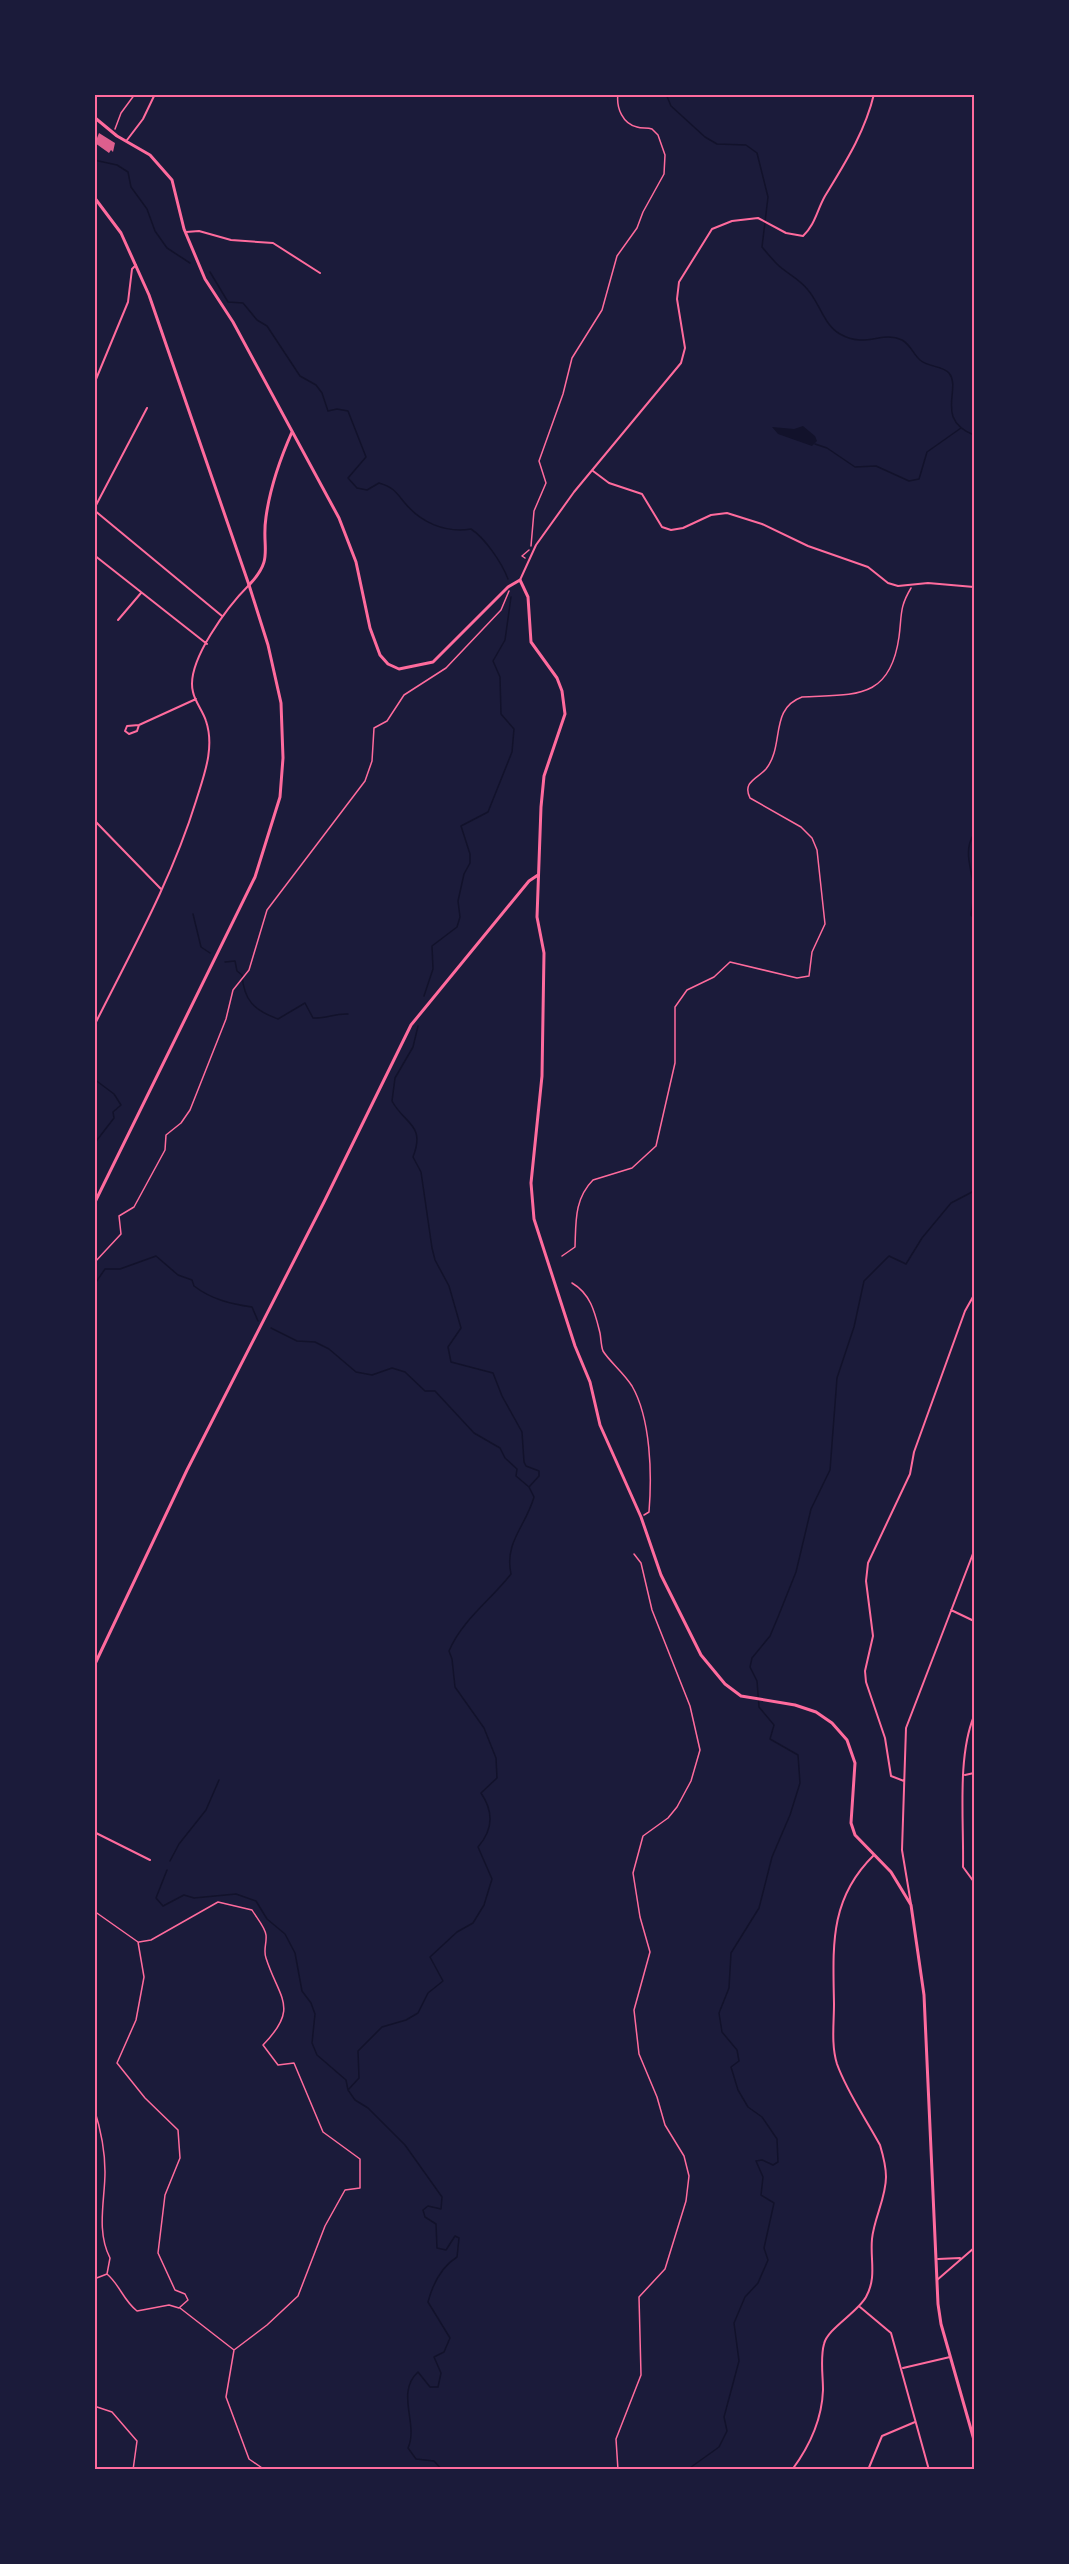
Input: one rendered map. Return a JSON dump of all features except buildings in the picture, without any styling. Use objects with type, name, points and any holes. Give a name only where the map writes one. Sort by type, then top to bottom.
[{"type":"street","points":[[126,141],[143,119],[155,94]]},
{"type":"street","points":[[94,117],[113,133],[155,160],[172,180],[185,232],[206,279],[233,322],[348,542],[356,562],[373,636],[380,655],[388,664],[399,669],[433,662],[509,587],[520,580],[536,545],[567,501],[681,363],[685,348],[677,299],[680,282],[712,229],[732,221],[764,221],[786,233],[803,236],[811,229],[824,198],[863,131],[874,94]]},
{"type":"street","points":[[94,197],[122,233],[136,265],[249,585],[268,645],[281,703],[283,758],[280,797],[255,877],[94,1204]]},
{"type":"street","points":[[185,232],[199,231],[231,240],[273,243],[320,273]]},
{"type":"street","points":[[94,384],[128,302],[132,268],[136,265]]},
{"type":"street","points":[[147,408],[94,510],[222,616]]},
{"type":"street","points":[[94,1026],[161,890],[193,812],[210,749],[207,722],[196,699],[193,679],[207,644],[222,616],[264,566],[266,518],[272,490],[292,432]]},
{"type":"street","points":[[593,471],[609,483],[642,494],[662,527],[671,530],[683,528],[711,515],[727,513],[743,517],[808,546],[868,567],[888,583],[912,586],[928,583],[975,586]]},
{"type":"street","points":[[94,555],[207,644]]},
{"type":"street","points":[[520,580],[528,597],[531,642],[557,678],[564,703],[563,724],[544,776],[537,917],[544,953],[542,1076],[531,1204],[575,1346],[590,1382],[600,1425],[641,1517],[661,1575],[701,1655],[734,1692],[753,1700],[768,1701],[816,1712],[832,1723],[847,1740],[855,1763],[850,1823],[855,1835],[891,1872],[911,1905]]},
{"type":"street","points":[[118,620],[141,593]]},
{"type":"street","points":[[139,725],[137,731],[129,734],[125,731],[127,726],[139,725],[196,699]]},
{"type":"street","points":[[94,820],[161,890]]},
{"type":"street","points":[[94,1666],[187,1470],[324,1202],[411,1025],[529,881],[538,875]]},
{"type":"street","points":[[904,1781],[891,1776],[888,1770],[885,1738],[866,1682],[865,1671],[873,1636],[866,1581],[868,1563],[910,1474],[914,1452],[965,1311],[975,1294]]},
{"type":"street","points":[[975,1551],[906,1728],[902,1850],[921,1959],[924,1995],[941,2324],[975,2440]]},
{"type":"street","points":[[951,1610],[975,1621]]},
{"type":"street","points":[[975,1716],[968,1731],[963,1867],[975,1882]]},
{"type":"street","points":[[965,1775],[975,1773]]},
{"type":"street","points":[[94,1832],[150,1860]]},
{"type":"street","points":[[793,2469],[809,2443],[820,2415],[824,2342],[829,2334],[860,2307],[871,2286],[874,2271],[872,2240],[886,2177],[880,2145],[837,2062],[833,1947],[839,1911],[848,1890],[862,1867],[874,1855]]},
{"type":"street","points":[[938,2280],[960,2258],[975,2248]]},
{"type":"street","points":[[938,2259],[960,2258]]},
{"type":"street","points":[[860,2307],[891,2333],[929,2469]]},
{"type":"street","points":[[902,2368],[950,2357]]},
{"type":"street","points":[[868,2469],[882,2436],[915,2422]]},
{"type":"path","points":[[113,133],[121,113],[135,94]]},
{"type":"path","points":[[528,560],[522,556],[531,548],[534,511],[546,483],[539,460],[563,394],[569,368],[602,310],[617,256],[637,228],[666,165],[658,135],[652,129],[639,128],[628,123],[620,112],[618,94]]},
{"type":"path","points":[[561,1256],[575,1247],[577,1208],[588,1185],[593,1180],[632,1168],[656,1146],[675,1063],[674,1015],[680,998],[687,990],[714,977],[730,962],[797,978],[809,976],[812,952],[825,924],[817,850],[801,827],[750,798],[746,791],[748,784],[765,770],[771,760],[779,742],[779,720],[786,705],[802,697],[847,695],[868,691],[884,680],[899,636],[901,604],[912,586]]},
{"type":"path","points":[[94,1263],[105,1248],[122,1234],[119,1216],[134,1206],[165,1150],[166,1135],[181,1123],[190,1110],[226,1018],[234,990],[249,970],[267,910],[365,781],[372,761],[374,728],[387,721],[404,695],[446,668],[501,610],[509,595],[509,587]]},
{"type":"path","points":[[572,1283],[583,1290],[595,1312],[603,1351],[620,1367],[640,1405],[652,1473],[649,1512],[641,1517]]},
{"type":"path","points":[[618,2469],[616,2439],[641,2375],[639,2297],[665,2269],[687,2201],[689,2176],[684,2156],[665,2125],[657,2097],[639,2054],[634,2010],[650,1952],[640,1917],[633,1874],[643,1836],[668,1818],[677,1808],[691,1781],[700,1750],[690,1706],[662,1641],[641,1563],[634,1554]]},
{"type":"path","points":[[94,1911],[138,1942],[151,1940],[218,1902],[252,1910],[266,1933],[265,1954],[272,1976],[284,1996],[281,2026],[262,2045],[278,2065],[294,2064],[323,2132],[360,2159],[360,2188],[345,2190],[325,2226],[298,2296],[267,2325],[234,2350],[226,2397],[249,2459],[265,2469]]},
{"type":"path","points":[[138,1942],[144,1977],[136,2020],[117,2063],[145,2098],[178,2130],[180,2158],[165,2195],[158,2253],[175,2290],[185,2294],[188,2300],[179,2308]]},
{"type":"path","points":[[94,2108],[105,2170],[101,2196],[106,2250],[111,2258],[107,2274]]},
{"type":"path","points":[[107,2274],[117,2282],[125,2301],[137,2311],[168,2305],[179,2308],[234,2350]]},
{"type":"path","points":[[94,2279],[107,2274]]},
{"type":"path","points":[[94,2406],[112,2412],[137,2441],[133,2469]]},
{"type":"shaded area","points":[[803,426],[815,436],[817,441],[812,446],[778,434],[772,427],[794,429]]},
{"type":"waterway","points":[[666,94],[671,106],[705,137],[717,144],[746,145],[757,153],[768,197],[762,247],[777,264],[804,286],[830,325],[840,334],[858,340],[895,337],[908,344],[920,360],[949,373],[953,387],[951,404],[955,421],[974,435]]},
{"type":"waterway","points":[[94,160],[117,165],[128,172],[131,187],[147,209],[155,231],[167,248],[190,263]]},
{"type":"waterway","points":[[210,272],[228,302],[243,303],[257,320],[267,326],[300,376],[316,385],[322,393],[328,411],[337,409],[348,411],[366,457],[348,478],[357,488],[367,490],[379,483],[388,486],[426,521],[443,528],[471,529],[492,551],[508,579]]},
{"type":"waterway","points":[[815,444],[827,448],[855,467],[876,466],[909,481],[919,479],[927,452],[961,428]]},
{"type":"waterway","points":[[424,996],[433,969],[432,946],[457,927],[460,917],[458,901],[464,874],[470,863],[470,854],[461,826],[488,812],[512,752],[514,729],[501,714],[500,677],[493,661],[505,640],[511,597]]},
{"type":"waterway","points":[[974,834],[968,855],[974,891],[971,915],[974,918]]},
{"type":"waterway","points":[[193,914],[201,947],[210,953]]},
{"type":"waterway","points":[[225,962],[235,961],[237,971],[242,975],[248,998],[257,1008],[270,1016],[278,1019],[305,1003],[313,1018],[348,1014]]},
{"type":"waterway","points":[[348,2090],[359,2078],[358,2051],[382,2027],[406,2020],[418,2013],[428,1993],[443,1981],[430,1957],[457,1932],[473,1923],[484,1905],[492,1879],[478,1847],[487,1834],[490,1821],[488,1807],[481,1793],[497,1778],[496,1758],[484,1728],[455,1687],[449,1651],[469,1620],[511,1574],[513,1543],[534,1497],[529,1487],[539,1476],[539,1471],[526,1466],[524,1462],[522,1432],[502,1396],[493,1373],[451,1362],[448,1347],[461,1328],[449,1286],[435,1260],[432,1248],[421,1172],[413,1157],[417,1138],[415,1131],[392,1101],[395,1078],[413,1047],[418,1026]]},
{"type":"waterway","points":[[94,1079],[114,1094],[121,1105],[113,1112],[114,1118],[94,1144]]},
{"type":"waterway","points":[[687,2470],[719,2447],[727,2431],[724,2417],[739,2361],[734,2323],[745,2297],[758,2283],[768,2260],[764,2248],[774,2203],[761,2195],[763,2177],[756,2161],[762,2160],[773,2165],[778,2162],[777,2139],[762,2117],[748,2107],[738,2090],[731,2067],[739,2061],[737,2050],[722,2032],[719,2013],[729,1988],[731,1953],[759,1908],[772,1857],[790,1815],[800,1783],[798,1755],[770,1739],[774,1725],[759,1707],[757,1681],[750,1667],[752,1658],[770,1636],[778,1617],[796,1572],[811,1509],[830,1470],[837,1378],[854,1327],[864,1281],[889,1256],[906,1264],[922,1238],[951,1203],[974,1191]]},
{"type":"waterway","points":[[94,1285],[105,1269],[120,1269],[156,1256],[178,1275],[192,1280],[194,1286],[214,1298],[252,1307],[258,1321]]},
{"type":"waterway","points":[[271,1328],[297,1341],[315,1342],[329,1349],[356,1372],[372,1375],[392,1368],[405,1372],[425,1391],[435,1391],[474,1433],[500,1448],[505,1458],[517,1469],[516,1476],[529,1487]]},
{"type":"waterway","points":[[170,1861],[179,1844],[206,1810],[219,1780]]},
{"type":"waterway","points":[[167,1870],[156,1898],[163,1906],[184,1895],[194,1898],[236,1894],[256,1901],[267,1919],[285,1934],[295,1953],[302,1991],[311,2003],[315,2014],[312,2043],[317,2055],[346,2080],[348,2090],[355,2100],[368,2108],[405,2145],[442,2197],[441,2209],[428,2206],[423,2210],[425,2217],[436,2224],[437,2248],[446,2250],[455,2236],[459,2238],[457,2257],[438,2276],[428,2302],[450,2338],[444,2352],[434,2357],[441,2373],[438,2387],[430,2387],[418,2372],[411,2380],[408,2389],[411,2429],[408,2448],[416,2459],[434,2461],[442,2470]]}]
